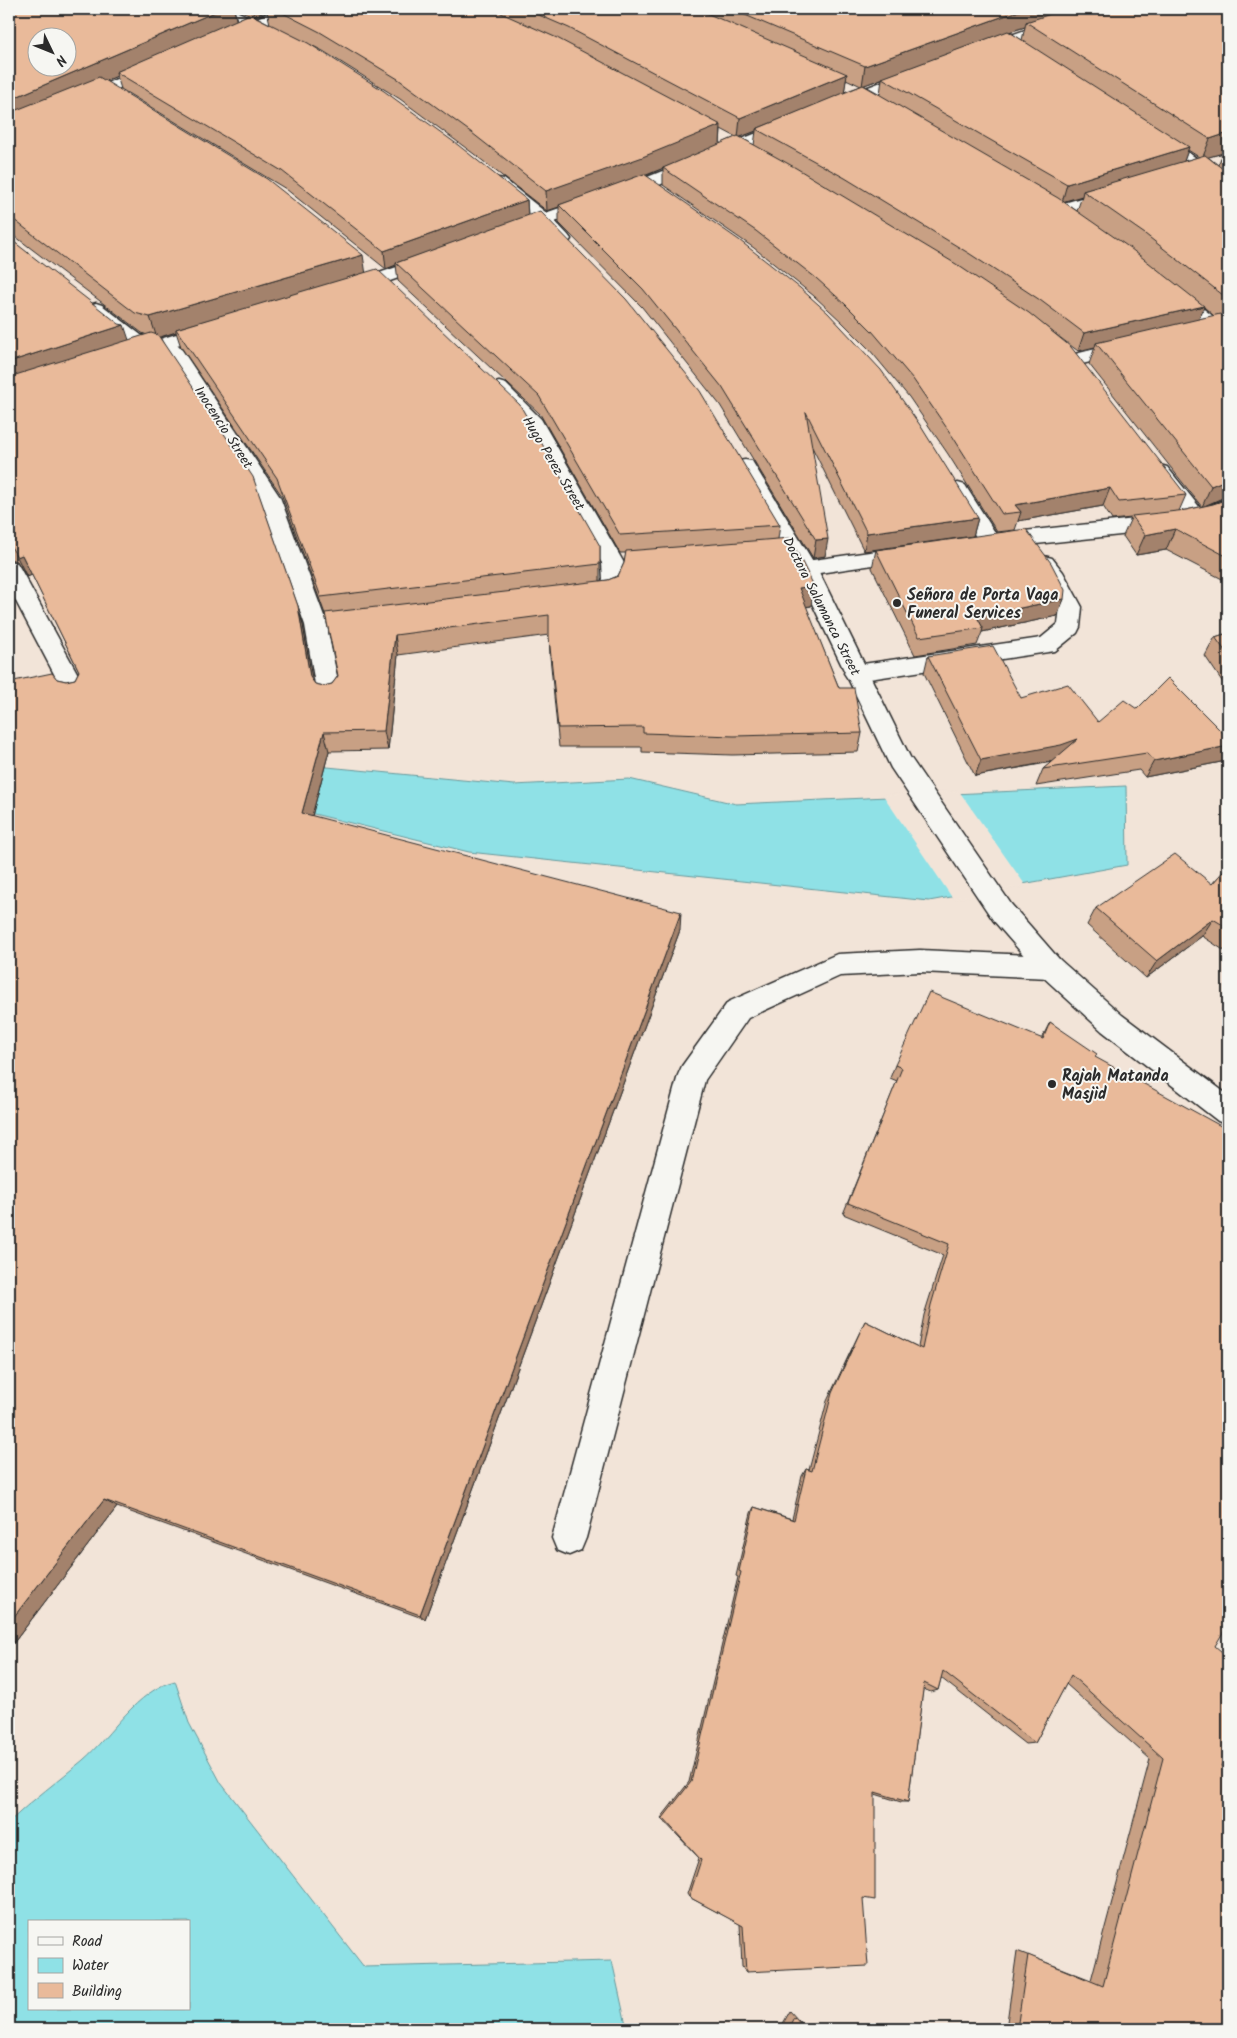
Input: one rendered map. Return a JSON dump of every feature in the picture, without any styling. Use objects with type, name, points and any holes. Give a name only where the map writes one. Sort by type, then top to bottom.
[{"type":"street","points":[[218,9],[285,39]]},
{"type":"street","points":[[211,43],[288,9]]},
{"type":"street","points":[[969,54],[1005,40],[1100,9]]},
{"type":"street","points":[[1005,40],[1021,51]]},
{"type":"street","points":[[9,131],[114,94],[167,62]]},
{"type":"street","points":[[827,109],[933,67]]},
{"type":"street","points":[[844,87],[879,103]]},
{"type":"street","points":[[497,236],[646,184],[800,120]]},
{"type":"street","points":[[1144,130],[1201,167],[1228,188]]},
{"type":"street","points":[[721,137],[754,155]]},
{"type":"street","points":[[1182,172],[1219,161]]},
{"type":"street","points":[[490,176],[543,219],[578,255]]},
{"type":"street","points":[[646,184],[662,194]]},
{"type":"street","points":[[1060,210],[1126,190]]},
{"type":"street","points":[[1044,200],[1076,221]]},
{"type":"street","points":[[332,294],[376,272],[452,253]]},
{"type":"street","points":[[376,272],[398,291]]},
{"type":"street","points":[[1161,284],[1222,332]]},
{"type":"street","name":"Inocencio Street","points":[[79,297],[134,339],[174,350],[270,497],[316,625],[329,696]]},
{"type":"street","points":[[110,360],[230,324]]},
{"type":"street","points":[[1196,331],[1222,332]]},
{"type":"street","points":[[1086,376],[1068,355],[1149,342]]},
{"type":"street","name":"Hugo Perez Street","points":[[489,379],[531,419],[623,562],[608,590],[569,595]]},
{"type":"street","name":"Doctora Salamanca Street","points":[[734,448],[856,673],[900,762],[1002,912],[1050,968],[1112,1023],[1228,1112]]},
{"type":"street","points":[[1147,455],[1196,518]]},
{"type":"street","points":[[949,475],[990,542]]},
{"type":"street","points":[[965,545],[1177,522],[1221,510],[1228,505]]},
{"type":"street","points":[[856,673],[1047,645],[1069,628],[1071,608],[1055,576],[1026,537]]},
{"type":"street","points":[[793,556],[929,550]]},
{"type":"street","points":[[9,568],[75,691]]},
{"type":"street","points":[[316,625],[384,617]]},
{"type":"street","points":[[569,1538],[692,1075],[738,1010],[837,965],[920,961],[1050,968]]},
{"type":"water","points":[[265,761],[514,785],[629,779],[736,804],[1126,786],[1127,865],[929,901],[469,852],[314,814],[295,815]]},
{"type":"water","points":[[175,1681],[189,1723],[221,1783],[364,1967],[612,1961],[627,2029],[9,2029],[9,1822],[83,1760],[125,1715],[161,1686]]},
{"type":"pier","points":[[959,791],[1026,886],[953,899],[883,795]]},
{"type":"building","points":[[9,9],[222,9],[78,71],[78,28],[28,28],[28,78],[60,78],[9,100]]},
{"type":"building","points":[[275,9],[492,9],[557,38],[721,125],[640,158],[546,191],[472,133],[398,79],[320,32]]},
{"type":"building","points":[[525,9],[697,9],[847,74],[740,118],[569,28]]},
{"type":"building","points":[[731,9],[1025,9],[865,66]]},
{"type":"building","points":[[1066,9],[1228,9],[1228,133],[1210,139],[1026,22]]},
{"type":"building","points":[[250,14],[308,43],[384,91],[458,145],[527,200],[384,251],[282,171],[116,72]]},
{"type":"building","points":[[1008,31],[1189,147],[1067,184],[882,78]]},
{"type":"building","points":[[99,77],[267,179],[363,255],[150,317],[135,313],[9,216],[9,113]]},
{"type":"building","points":[[863,85],[1058,198],[1130,248],[1204,306],[1084,333],[1040,300],[970,254],[845,178],[756,129]]},
{"type":"building","points":[[738,136],[796,168],[956,264],[1029,313],[1071,347],[1186,495],[1119,502],[1110,488],[1015,505],[1021,512],[1002,514],[913,379],[872,331],[816,278],[756,231],[663,168]]},
{"type":"building","points":[[1205,155],[1228,173],[1228,299],[1145,234],[1083,191]]},
{"type":"building","points":[[644,174],[739,240],[800,288],[828,313],[881,370],[920,425],[978,518],[867,533],[806,412],[828,539],[816,540],[722,387],[643,289],[559,205]]},
{"type":"building","points":[[540,211],[626,299],[700,391],[780,525],[620,535],[539,396],[396,263]]},
{"type":"building","points":[[9,238],[119,324],[124,325],[9,362]]},
{"type":"building","points":[[377,269],[520,405],[600,546],[600,564],[321,597],[277,478],[176,329]]},
{"type":"building","points":[[1220,314],[1228,321],[1228,479],[1211,486],[1096,343]]},
{"type":"building","points":[[151,333],[158,335],[253,477],[298,606],[310,677],[315,684],[324,686],[332,684],[338,676],[325,613],[608,580],[618,576],[624,563],[626,551],[790,538],[814,586],[799,588],[839,688],[854,688],[862,733],[734,736],[643,733],[643,727],[558,728],[549,637],[549,615],[395,635],[384,731],[324,732],[302,813],[681,912],[420,1615],[104,1500],[9,1623],[9,682],[52,673],[57,679],[66,681],[75,679],[79,671],[22,555],[17,557],[9,543],[9,377]]},
{"type":"building","points":[[1228,499],[1228,557],[1175,529],[1145,535],[1132,516],[1186,510]]},
{"type":"building","points":[[1026,529],[1051,563],[1065,590],[1064,599],[977,617],[983,628],[919,637],[876,550]]},
{"type":"building","points":[[1228,633],[1228,655],[1215,637]]},
{"type":"building","points":[[993,646],[1021,698],[1068,684],[1098,722],[1124,700],[1137,709],[1168,678],[1228,738],[1228,746],[1154,761],[1147,753],[1043,769],[1078,739],[1061,745],[981,760],[928,656]]},
{"type":"building","points":[[1175,854],[1212,884],[1228,866],[1228,928],[1213,919],[1157,961],[1096,908]]},
{"type":"building","points":[[929,992],[1043,1039],[1050,1022],[1097,1054],[1095,1057],[1228,1130],[1228,1624],[1215,1646],[1228,1657],[1228,1752],[1221,1766],[1228,1773],[1228,2029],[1017,2029],[1028,1955],[1103,1986],[1163,1758],[1071,1675],[1035,1743],[943,1671],[938,1690],[924,1683],[908,1802],[875,1792],[875,1900],[863,1898],[868,1966],[746,1972],[743,1926],[689,1897],[701,1860],[663,1818],[691,1782],[741,1572],[739,1571],[754,1507],[794,1520],[806,1469],[812,1471],[832,1393],[865,1321],[922,1349],[931,1305],[949,1244],[848,1203],[902,1068],[895,1065]]},
{"type":"building","points":[[794,2017],[805,2029],[788,2029]]},
{"type":"place","name":"Señora de Porta Vaga Funeral Services","points":[[897,603]]},
{"type":"place","name":"Rajah Matanda Masjid","points":[[1052,1084]]}]
